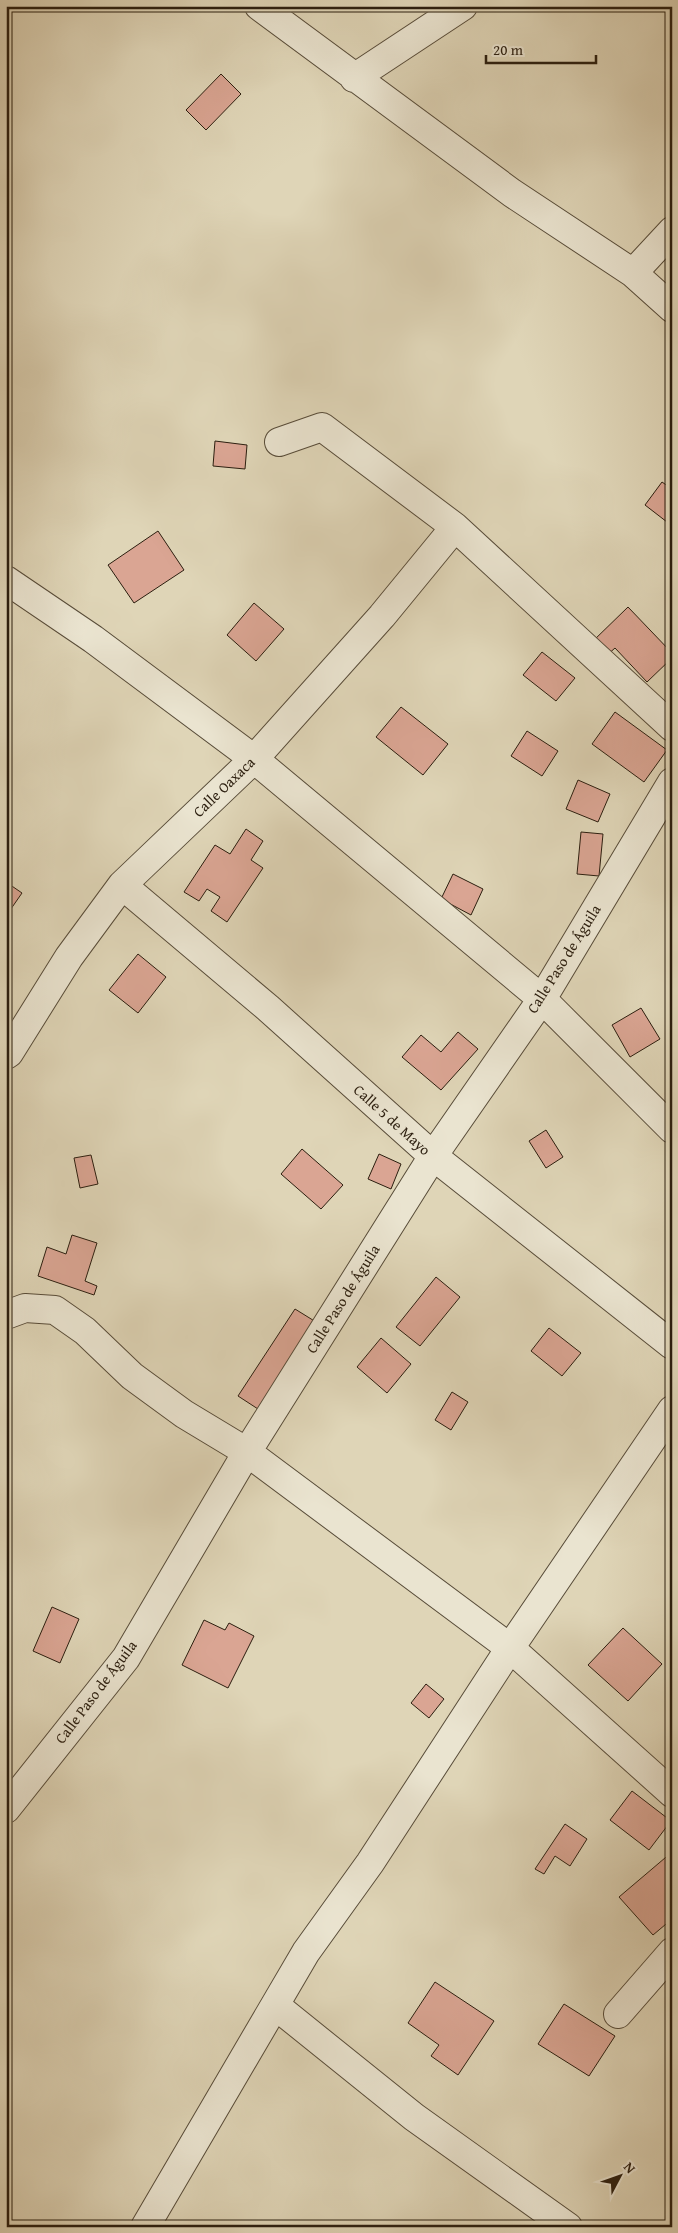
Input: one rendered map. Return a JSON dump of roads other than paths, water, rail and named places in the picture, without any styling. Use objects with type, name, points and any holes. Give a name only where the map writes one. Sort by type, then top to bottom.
[{"type":"street","points":[[259,6],[512,193],[633,274],[672,308]]},
{"type":"street","points":[[354,78],[462,6]]},
{"type":"street","points":[[633,274],[672,231]]},
{"type":"street","points":[[279,442],[322,427],[455,527],[672,727]]},
{"type":"street","name":"Calle Oaxaca","points":[[6,1055],[10,1053],[68,957],[122,885],[254,759],[382,616],[455,527]]},
{"type":"street","points":[[6,580],[93,639],[254,759],[542,998],[672,1129]]},
{"type":"street","name":"Calle Paso de Águila","points":[[6,1809],[126,1658],[247,1452],[432,1156],[542,998],[672,782]]},
{"type":"street","name":"Calle 5 de Mayo","points":[[122,885],[268,1008],[432,1156],[672,1345]]},
{"type":"street","points":[[6,1315],[25,1308],[55,1310],[85,1331],[132,1376],[184,1414],[247,1452],[510,1648],[672,1793]]},
{"type":"street","points":[[145,2227],[306,1952],[386,1839],[510,1648],[672,1410]]},
{"type":"street","points":[[618,2014],[672,1952]]},
{"type":"street","points":[[276,2006],[414,2117],[568,2227]]}]
